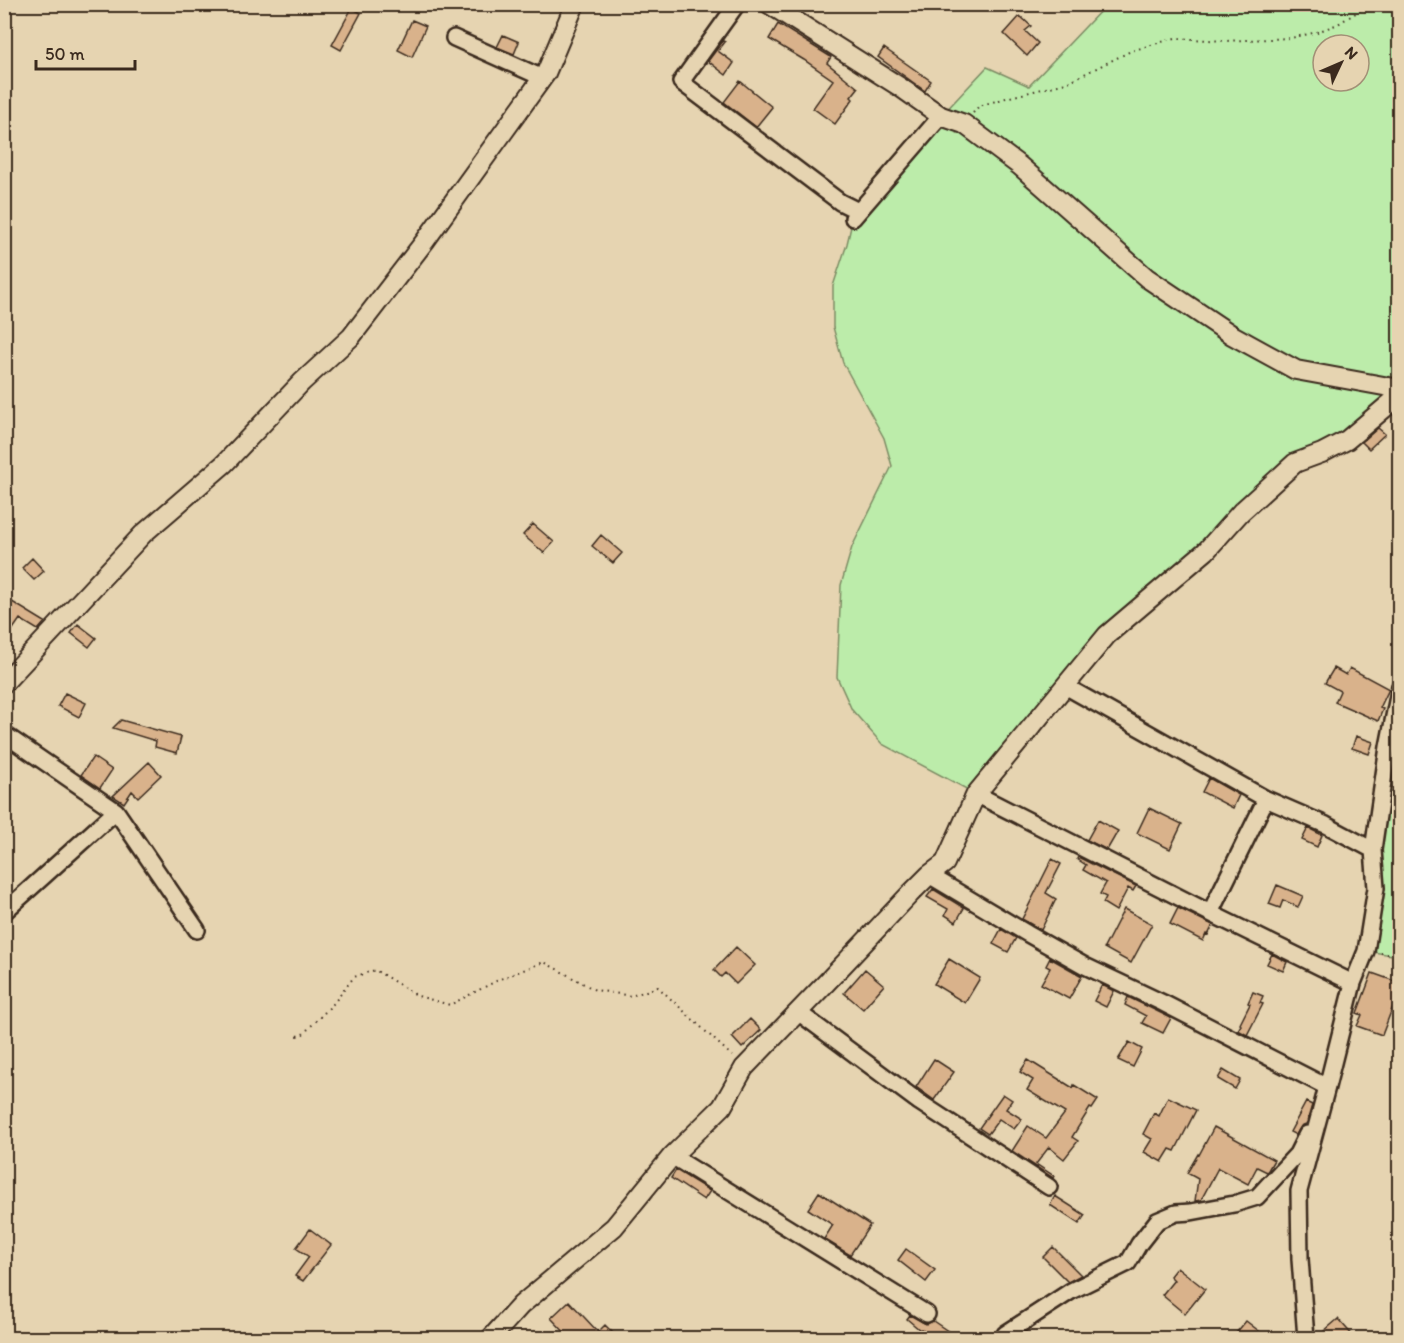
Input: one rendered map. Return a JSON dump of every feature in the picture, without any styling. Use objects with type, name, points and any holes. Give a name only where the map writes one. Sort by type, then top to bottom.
[{"type":"street","points":[[4,683],[143,534],[224,464],[302,382],[351,337],[543,78],[575,4]]},
{"type":"street","points":[[737,4],[681,82],[856,214],[941,116]]},
{"type":"street","points":[[769,4],[900,87],[941,116],[964,124],[1020,166],[1147,278],[1232,335],[1296,370],[1400,389]]},
{"type":"street","points":[[454,38],[543,78]]},
{"type":"street","points":[[491,1338],[521,1305],[614,1227],[672,1156],[722,1107],[744,1068],[929,875],[945,863],[976,794],[1107,635],[1206,551],[1241,512],[1295,463],[1347,440],[1400,395]]},
{"type":"street","points":[[1065,686],[1266,799],[1326,825],[1373,850]]},
{"type":"street","points":[[1306,1338],[1300,1259],[1299,1191],[1353,983],[1366,951],[1376,888],[1373,850],[1388,747],[1400,686]]},
{"type":"street","points":[[4,734],[116,811],[197,930]]},
{"type":"street","points":[[976,794],[1353,983]]},
{"type":"street","points":[[1210,913],[1266,799]]},
{"type":"street","points":[[4,912],[116,811]]},
{"type":"street","points":[[929,875],[1084,966],[1163,1003],[1327,1087]]},
{"type":"street","points":[[798,1012],[920,1102],[1049,1187]]},
{"type":"street","points":[[1005,1334],[1071,1291],[1128,1263],[1157,1221],[1176,1213],[1234,1204],[1257,1197],[1297,1154],[1315,1119],[1327,1087]]},
{"type":"street","points":[[672,1156],[927,1314]]},
{"type":"path","points":[[964,124],[979,106],[1066,82],[1131,51],[1175,38],[1225,41],[1291,38],[1338,24],[1370,4]]},
{"type":"path","points":[[1366,951],[1400,956]]},
{"type":"path","points":[[297,1036],[303,1034],[333,1004],[354,977],[375,970],[418,996],[450,1005],[500,979],[544,962],[595,990],[631,996],[658,987],[744,1068]]},
{"type":"green space","points":[[1106,5],[1399,5],[1399,395],[1295,463],[1145,602],[976,794],[882,744],[852,710],[837,677],[841,585],[852,547],[892,466],[884,438],[843,363],[833,327],[833,286],[853,218],[941,116],[987,67],[1029,86]]},
{"type":"green space","points":[[1399,686],[1399,956],[1366,951],[1373,850]]},
{"type":"building","points":[[352,8],[361,13],[341,50],[332,45]]},
{"type":"building","points":[[1020,16],[1031,26],[1025,31],[1038,43],[1027,56],[1004,34]]},
{"type":"building","points":[[412,20],[426,26],[412,57],[398,50]]},
{"type":"building","points":[[778,24],[831,57],[827,63],[858,88],[835,124],[813,108],[833,80],[769,39]]},
{"type":"building","points":[[503,35],[519,42],[514,54],[497,47]]},
{"type":"building","points":[[723,41],[725,42],[718,51],[734,63],[726,75],[708,61]]},
{"type":"building","points":[[884,48],[931,81],[925,91],[878,57]]},
{"type":"building","points":[[740,81],[772,107],[756,127],[724,102]]},
{"type":"building","points":[[1378,428],[1385,434],[1369,449],[1362,442]]},
{"type":"building","points":[[533,524],[554,542],[544,553],[523,535]]},
{"type":"building","points":[[601,535],[622,553],[613,563],[592,546]]},
{"type":"building","points":[[32,558],[44,571],[34,580],[22,568]]},
{"type":"building","points":[[4,597],[45,622],[38,630],[20,619],[4,642]]},
{"type":"building","points":[[78,624],[96,638],[89,647],[71,633]]},
{"type":"building","points":[[1334,668],[1346,675],[1350,668],[1389,689],[1380,708],[1383,709],[1378,721],[1335,702],[1340,691],[1325,683]]},
{"type":"building","points":[[65,693],[86,703],[79,717],[58,706]]},
{"type":"building","points":[[121,720],[181,737],[177,753],[155,747],[156,741],[113,728]]},
{"type":"building","points":[[1356,736],[1373,742],[1369,754],[1352,748]]},
{"type":"building","points":[[93,757],[112,770],[100,788],[81,775]]},
{"type":"building","points":[[149,762],[161,775],[138,797],[132,791],[124,803],[113,796]]},
{"type":"building","points":[[1209,778],[1239,795],[1233,808],[1202,792]]},
{"type":"building","points":[[1149,808],[1182,824],[1170,849],[1137,833]]},
{"type":"building","points":[[1098,820],[1118,831],[1107,850],[1087,840]]},
{"type":"building","points":[[1308,828],[1322,835],[1317,847],[1302,840]]},
{"type":"building","points":[[1078,857],[1136,886],[1133,891],[1128,888],[1116,911],[1103,903],[1106,897],[1100,894],[1106,883],[1083,870],[1086,865],[1077,859]]},
{"type":"building","points":[[1052,859],[1061,864],[1046,893],[1056,899],[1041,930],[1022,919]]},
{"type":"building","points":[[1277,885],[1303,896],[1298,907],[1283,900],[1280,908],[1269,904]]},
{"type":"building","points":[[933,889],[964,908],[956,922],[945,915],[948,909],[927,897]]},
{"type":"building","points":[[1178,908],[1213,925],[1203,941],[1170,924]]},
{"type":"building","points":[[1124,909],[1152,924],[1131,963],[1104,948]]},
{"type":"building","points":[[1001,929],[1016,938],[1008,952],[993,944]]},
{"type":"building","points":[[736,947],[755,965],[736,984],[725,973],[721,977],[714,970]]},
{"type":"building","points":[[1272,954],[1287,962],[1283,971],[1267,964]]},
{"type":"building","points":[[1050,958],[1082,976],[1069,999],[1041,984],[1050,968],[1046,966]]},
{"type":"building","points":[[949,959],[980,978],[965,1003],[934,984]]},
{"type":"building","points":[[865,969],[884,985],[863,1009],[844,993]]},
{"type":"building","points":[[1372,973],[1400,983],[1382,1035],[1357,1026],[1362,1015],[1357,1013]]},
{"type":"building","points":[[1102,985],[1114,991],[1106,1007],[1094,1001]]},
{"type":"building","points":[[1253,992],[1263,996],[1260,1003],[1263,1004],[1247,1035],[1238,1030]]},
{"type":"building","points":[[1128,997],[1171,1018],[1163,1033],[1142,1023],[1146,1016],[1125,1005]]},
{"type":"building","points":[[750,1019],[761,1030],[742,1048],[732,1037]]},
{"type":"building","points":[[1129,1042],[1142,1049],[1133,1067],[1118,1060]]},
{"type":"building","points":[[934,1059],[954,1072],[934,1100],[916,1087]]},
{"type":"building","points":[[1028,1060],[1073,1088],[1074,1085],[1098,1100],[1092,1109],[1090,1108],[1072,1137],[1078,1141],[1064,1159],[1049,1147],[1036,1164],[1054,1176],[1053,1178],[1012,1151],[1028,1126],[1046,1138],[1065,1113],[1027,1090],[1033,1080],[1020,1072]]},
{"type":"building","points":[[1223,1070],[1240,1080],[1235,1089],[1218,1079]]},
{"type":"building","points":[[1003,1094],[1012,1100],[1006,1109],[1022,1119],[1014,1129],[999,1119],[988,1134],[979,1128]]},
{"type":"building","points":[[1168,1097],[1196,1110],[1175,1151],[1170,1149],[1162,1162],[1144,1152],[1152,1139],[1143,1134],[1154,1113],[1159,1116]]},
{"type":"building","points":[[1306,1102],[1312,1105],[1307,1122],[1301,1126],[1296,1135],[1290,1132]]},
{"type":"building","points":[[1214,1127],[1274,1160],[1267,1172],[1257,1167],[1248,1184],[1218,1168],[1201,1200],[1195,1201],[1198,1179],[1187,1173]]},
{"type":"building","points":[[676,1170],[710,1191],[704,1200],[671,1178]]},
{"type":"building","points":[[819,1192],[870,1225],[850,1255],[824,1239],[833,1225],[808,1209]]},
{"type":"building","points":[[1055,1196],[1085,1215],[1079,1224],[1050,1205]]},
{"type":"building","points":[[310,1229],[331,1245],[303,1281],[295,1276],[309,1257],[296,1248]]},
{"type":"building","points":[[1053,1247],[1081,1275],[1068,1282],[1043,1257]]},
{"type":"building","points":[[906,1249],[935,1270],[926,1282],[898,1260]]},
{"type":"building","points":[[1177,1267],[1205,1289],[1185,1314],[1162,1295],[1174,1280],[1170,1276]]},
{"type":"building","points":[[569,1301],[598,1332],[605,1325],[618,1338],[570,1338],[551,1318]]},
{"type":"building","points":[[910,1315],[926,1324],[933,1321],[958,1338],[935,1338],[920,1330],[907,1319]]},
{"type":"building","points":[[1338,1319],[1355,1338],[1316,1338]]},
{"type":"building","points":[[1246,1321],[1268,1338],[1232,1338]]}]
